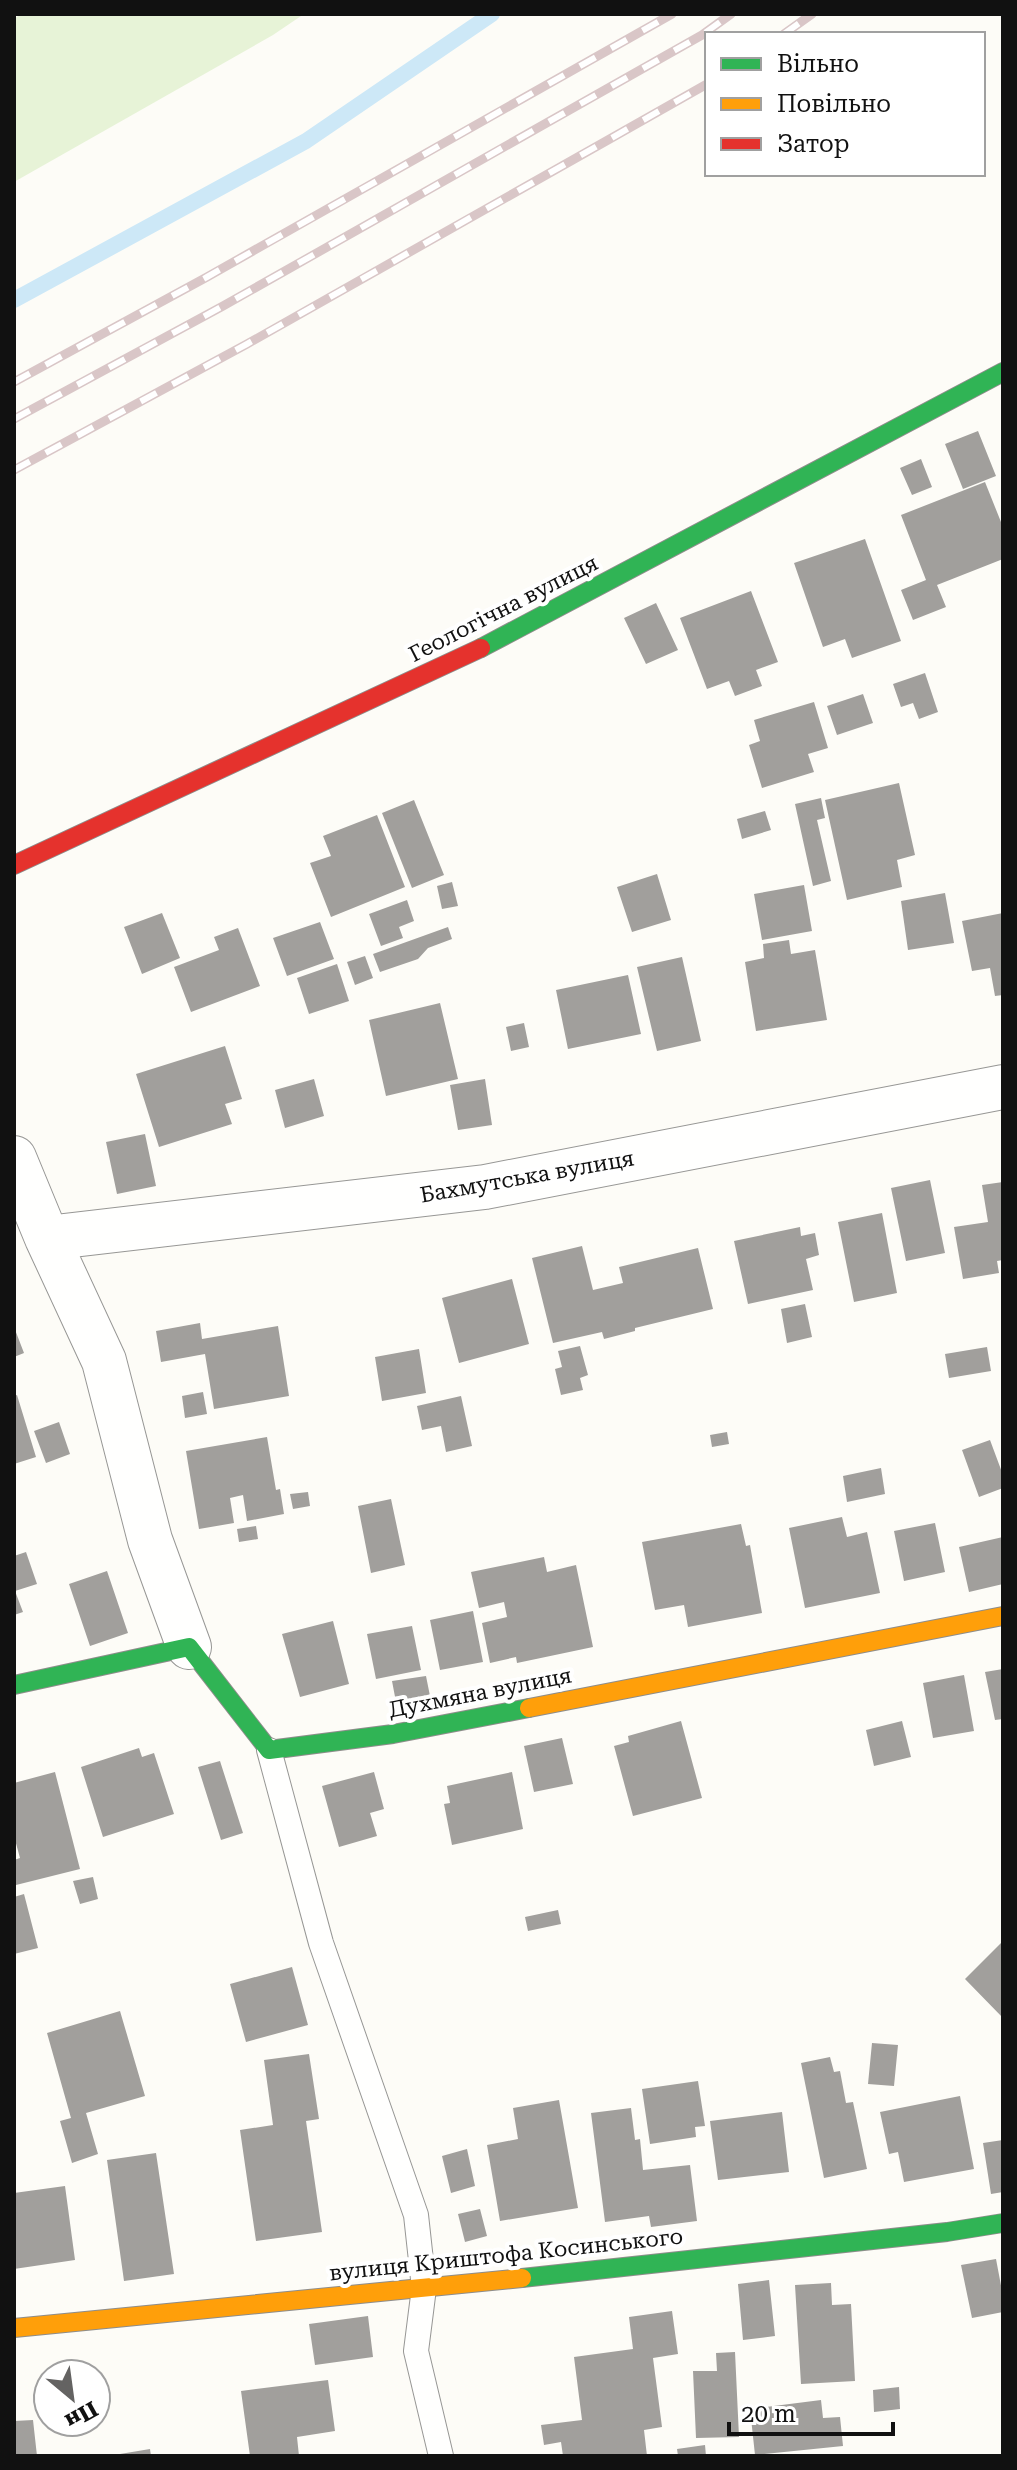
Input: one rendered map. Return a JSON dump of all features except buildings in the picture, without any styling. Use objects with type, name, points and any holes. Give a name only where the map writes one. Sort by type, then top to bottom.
[{"type":"street","name":"Геологічна вулиця","points":[[14,865],[473,652],[1003,372]]},
{"type":"street","name":"Бахмутська вулиця","points":[[47,1238],[485,1187],[1003,1087]]},
{"type":"street","points":[[14,1158],[104,1361],[150,1540],[189,1647],[269,1750]]},
{"type":"street","name":"Духмяна вулиця","points":[[269,1750],[393,1734],[1003,1616]]},
{"type":"street","points":[[14,1685],[189,1647]]},
{"type":"street","name":"вулиця Криштофа Косинського","points":[[14,2328],[424,2288],[947,2232],[1003,2223]]},
{"type":"lane","points":[[269,1750],[321,1943],[416,2215],[424,2288],[416,2351],[441,2456]]},
{"type":"green space","points":[[21,14],[304,14],[273,35],[14,182],[14,19]]},
{"type":"waterway","points":[[14,300],[306,141],[492,14]]},
{"type":"railway","points":[[14,382],[207,277],[672,14]]},
{"type":"railway","points":[[706,32],[731,14]]},
{"type":"railway","points":[[787,32],[812,14]]},
{"type":"railway","points":[[14,419],[223,306],[705,33]]},
{"type":"railway","points":[[14,470],[247,344],[705,85]]},
{"type":"traffic: fast","points":[[481,648],[1003,372]]},
{"type":"traffic: fast","points":[[14,1685],[189,1647],[269,1750],[393,1734],[529,1708]]},
{"type":"traffic: fast","points":[[522,2278],[947,2232],[1003,2223]]},
{"type":"traffic: slow","points":[[529,1708],[1003,1616]]},
{"type":"traffic: slow","points":[[14,2328],[522,2278]]},
{"type":"traffic: jam","points":[[14,865],[481,648]]}]
